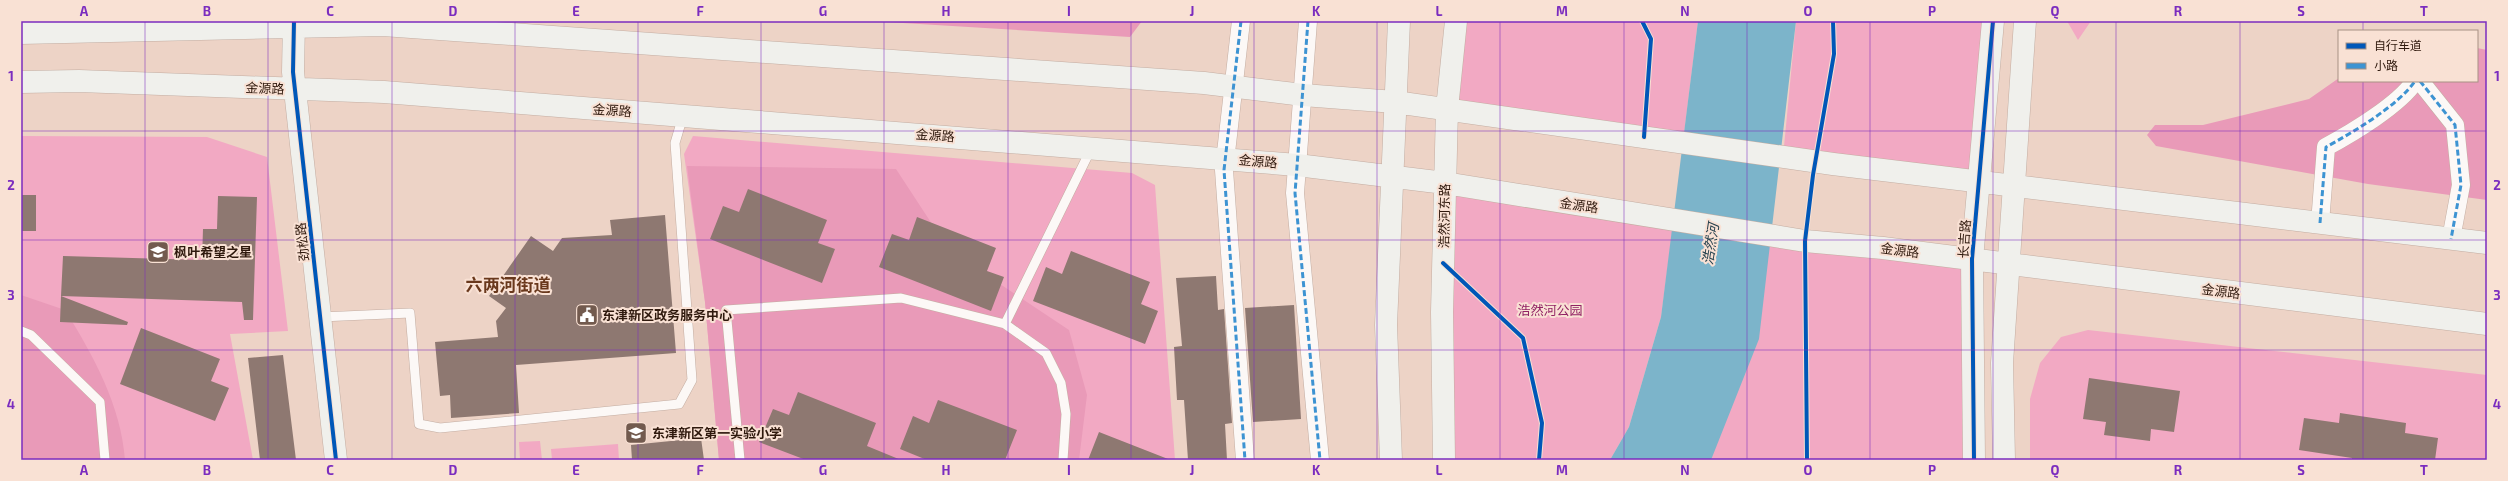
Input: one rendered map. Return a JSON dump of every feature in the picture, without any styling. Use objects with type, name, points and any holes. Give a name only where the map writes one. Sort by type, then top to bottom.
[{"type":"main road","points":[[41,21],[83,32]]},
{"type":"main road","points":[[1391,460],[1386,325],[1399,21]]},
{"type":"main road","name":"浩然河东路","points":[[1444,460],[1442,312],[1447,109],[1456,21]]},
{"type":"main road","name":"长吉路","points":[[1974,460],[1972,259],[1993,21]]},
{"type":"main road","points":[[2004,460],[2002,363],[2025,21]]},
{"type":"main road","points":[[21,33],[294,24],[405,26],[1233,86],[1303,95],[1395,102],[1897,172],[2487,244]]},
{"type":"main road","name":"劲松路","points":[[294,24],[295,89],[336,460]]},
{"type":"main road","points":[[21,97],[79,81]]},
{"type":"main road","name":"金源路","points":[[21,82],[79,81],[384,92],[1091,147],[1297,165],[1445,183],[1804,241],[1883,248],[2487,324]]},
{"type":"street","points":[[1241,21],[1224,170],[1245,460]]},
{"type":"street","points":[[1308,21],[1295,193],[1320,460]]},
{"type":"street","points":[[2320,223],[2326,147],[2348,135],[2408,92],[2414,82]]},
{"type":"street","points":[[2421,82],[2454,125],[2461,185],[2451,239]]},
{"type":"lane","points":[[321,317],[410,313],[419,424],[440,428],[679,404],[692,380],[675,143],[683,116]]},
{"type":"lane","points":[[1005,324],[1091,147]]},
{"type":"lane","points":[[740,460],[726,310],[901,298],[1005,324],[1046,353],[1061,383],[1066,414],[1063,460]]},
{"type":"lane","points":[[21,331],[31,335],[100,402],[105,460]]},
{"type":"green space","points":[[1456,21],[1698,21],[1683,142],[1447,109]]},
{"type":"green space","points":[[1796,21],[1993,21],[1979,182],[1783,157]]},
{"type":"green space","points":[[2067,21],[2091,21],[2078,40]]},
{"type":"green space","points":[[21,136],[207,137],[267,157],[288,331],[230,334],[253,460],[21,460]]},
{"type":"green space","points":[[693,136],[1132,173],[1155,185],[1175,460],[719,460],[705,302],[684,154]]},
{"type":"green space","name":"浩然河公园","points":[[1445,183],[1674,219],[1661,317],[1629,427],[1610,460],[1444,460]]},
{"type":"green space","points":[[1771,235],[1972,259],[1974,460],[1711,460]]},
{"type":"green space","points":[[2088,330],[2487,375],[2487,460],[2030,460],[2030,399],[2040,363],[2061,337]]},
{"type":"green space","points":[[540,441],[542,460],[520,460],[519,442]]},
{"type":"green space","points":[[618,444],[619,460],[552,460],[551,449]]},
{"type":"shaded area","points":[[870,21],[1142,21],[1130,37]]},
{"type":"shaded area","points":[[2478,48],[2487,50],[2487,200],[2368,184],[2156,146],[2147,135],[2155,125],[2203,125],[2309,99],[2338,79],[2338,82],[2478,82]]},
{"type":"shaded area","points":[[687,166],[896,169],[949,250],[1069,330],[1087,395],[1079,460],[719,460],[705,302]]},
{"type":"shaded area","points":[[21,295],[65,310],[86,345],[112,400],[118,420],[125,460],[21,460]]},
{"type":"water","name":"浩然河","points":[[1698,21],[1796,21],[1759,339],[1711,460],[1610,460],[1629,427],[1661,317]]},
{"type":"building","points":[[748,189],[827,220],[818,243],[835,249],[822,283],[710,239],[723,206],[739,212]]},
{"type":"building","points":[[21,195],[36,195],[36,231],[21,231]]},
{"type":"building","points":[[218,196],[257,197],[253,320],[244,320],[242,302],[61,296],[63,256],[202,260],[203,229],[217,229]]},
{"type":"building","name":"东津新区政务服务中心","points":[[665,215],[676,353],[516,365],[519,413],[451,418],[450,395],[440,396],[435,342],[498,337],[496,321],[506,308],[489,296],[531,236],[553,251],[562,238],[612,235],[610,220]]},
{"type":"building","points":[[917,217],[996,248],[987,271],[1004,277],[991,311],[879,267],[892,234],[909,240]]},
{"type":"building","points":[[1071,251],[1150,282],[1141,304],[1158,311],[1145,344],[1033,301],[1046,267],[1062,274]]},
{"type":"building","points":[[1216,276],[1218,310],[1224,309],[1232,423],[1225,424],[1227,460],[1188,460],[1184,400],[1177,400],[1174,347],[1182,346],[1176,278]]},
{"type":"building","points":[[61,296],[128,322],[127,325],[60,322]]},
{"type":"building","points":[[1294,305],[1301,419],[1253,422],[1245,308]]},
{"type":"building","points":[[141,328],[220,359],[211,381],[229,388],[215,421],[120,384]]},
{"type":"building","points":[[283,355],[296,460],[260,460],[248,358]]},
{"type":"building","points":[[2089,378],[2180,391],[2174,432],[2151,429],[2150,441],[2104,435],[2106,422],[2083,419]]},
{"type":"building","points":[[798,392],[876,423],[867,446],[901,460],[806,460],[759,442],[773,409],[789,415]]},
{"type":"building","points":[[938,400],[1017,430],[1005,460],[927,460],[900,449],[913,416],[929,423]]},
{"type":"building","points":[[2340,413],[2406,423],[2405,433],[2438,438],[2435,460],[2352,460],[2352,458],[2299,450],[2304,418],[2339,423]]},
{"type":"building","points":[[1099,432],[1168,459],[1168,460],[1088,460]]},
{"type":"building","points":[[701,438],[704,460],[632,460],[631,445]]},
{"type":"marked path","points":[[1241,21],[1224,170],[1245,460]]},
{"type":"marked path","points":[[1308,21],[1295,193],[1320,460]]},
{"type":"marked path","points":[[2320,223],[2326,147],[2387,109],[2408,90],[2414,82]]},
{"type":"marked path","points":[[2421,82],[2455,125],[2461,185],[2451,239]]},
{"type":"cycle path","points":[[294,21],[293,72],[336,460]]},
{"type":"cycle path","points":[[1642,21],[1651,39],[1644,137]]},
{"type":"cycle path","points":[[1807,460],[1805,241],[1813,175],[1834,54],[1833,21]]},
{"type":"cycle path","points":[[1974,460],[1972,259],[1993,21]]},
{"type":"cycle path","points":[[1443,263],[1523,338],[1542,423],[1539,460]]},
{"type":"place","name":"枫叶希望之星","points":[[158,252]]},
{"type":"place","name":"东津新区政务服务中心","points":[[587,315]]},
{"type":"place","name":"东津新区第一实验小学","points":[[636,433]]},
{"type":"district","name":"六两河街道","points":[[508,284]]}]
